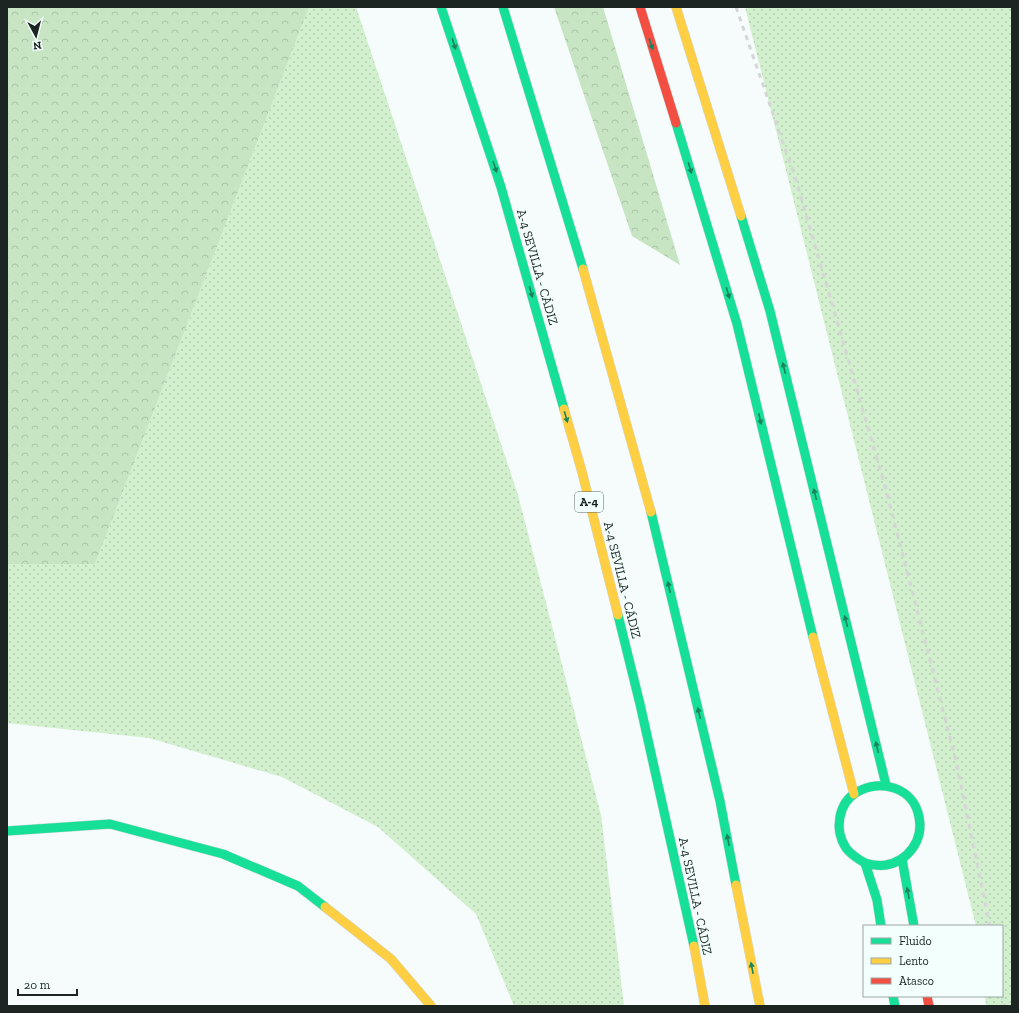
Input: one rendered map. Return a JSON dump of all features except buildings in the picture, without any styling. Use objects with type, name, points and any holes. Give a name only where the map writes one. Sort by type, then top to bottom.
[{"type":"main road","name":"A-4 SEVILLA - CÁDIZ","points":[[441,7],[501,187],[582,472],[640,704],[692,938],[705,1006]]},
{"type":"main road","points":[[503,7],[578,247],[654,524],[720,801],[760,1006]]},
{"type":"main road","points":[[640,7],[737,324],[806,612],[854,794]]},
{"type":"main road","points":[[676,7],[770,311],[886,785]]},
{"type":"main road","points":[[886,785],[898,789],[908,796],[915,805],[919,816],[920,828],[917,840],[911,851],[902,859],[884,866],[864,863],[852,856],[844,845],[839,831],[839,817],[844,804],[854,794],[869,786],[886,785]]},
{"type":"main road","points":[[7,831],[110,824],[223,854],[298,886],[391,959],[431,1006]]},
{"type":"main road","points":[[902,859],[914,925]]},
{"type":"main road","points":[[864,863],[877,900],[881,925]]},
{"type":"green space","points":[[7,7],[309,7],[95,564],[7,564]]},
{"type":"green space","points":[[309,7],[356,7],[518,495],[601,815],[624,1006],[514,1006],[476,914],[378,827],[282,777],[149,738],[7,723],[7,564],[95,564]]},
{"type":"green space","points":[[554,7],[603,7],[680,265],[632,236]]},
{"type":"green space","points":[[745,7],[1012,7],[1012,1006],[986,1006],[985,997],[1003,997],[1003,925],[976,925]]},
{"type":"railway","points":[[736,7],[796,180],[886,490],[956,761],[990,925]]},
{"type":"railway","points":[[1002,997],[1004,1006]]},
{"type":"traffic: fast","points":[[441,7],[501,187],[564,409]]},
{"type":"traffic: fast","points":[[503,7],[583,269]]},
{"type":"traffic: fast","points":[[676,123],[737,324],[813,637]]},
{"type":"traffic: fast","points":[[741,216],[770,311],[886,785]]},
{"type":"traffic: fast","points":[[651,512],[720,801],[736,885]]},
{"type":"traffic: fast","points":[[618,615],[640,704],[694,946]]},
{"type":"traffic: fast","points":[[886,786],[895,788],[911,799],[916,807],[920,826],[917,841],[907,854],[894,863],[886,865],[873,865],[865,863],[852,855],[842,841],[839,825],[842,810],[851,797],[857,792],[866,788],[886,786]]},
{"type":"traffic: fast","points":[[7,831],[110,824],[223,854],[298,886],[325,907]]},
{"type":"traffic: fast","points":[[902,859],[914,925]]},
{"type":"traffic: fast","points":[[865,863],[877,900],[881,925]]},
{"type":"traffic: fast","points":[[893,997],[895,1006]]},
{"type":"traffic: slow","points":[[676,7],[741,216]]},
{"type":"traffic: slow","points":[[583,269],[651,512]]},
{"type":"traffic: slow","points":[[564,409],[582,472],[618,615]]},
{"type":"traffic: slow","points":[[813,637],[854,794]]},
{"type":"traffic: slow","points":[[736,885],[760,1006]]},
{"type":"traffic: slow","points":[[325,907],[391,959],[431,1006]]},
{"type":"traffic: slow","points":[[694,946],[705,1006]]},
{"type":"traffic: jam","points":[[640,7],[676,123]]},
{"type":"traffic: jam","points":[[927,997],[929,1006]]}]
